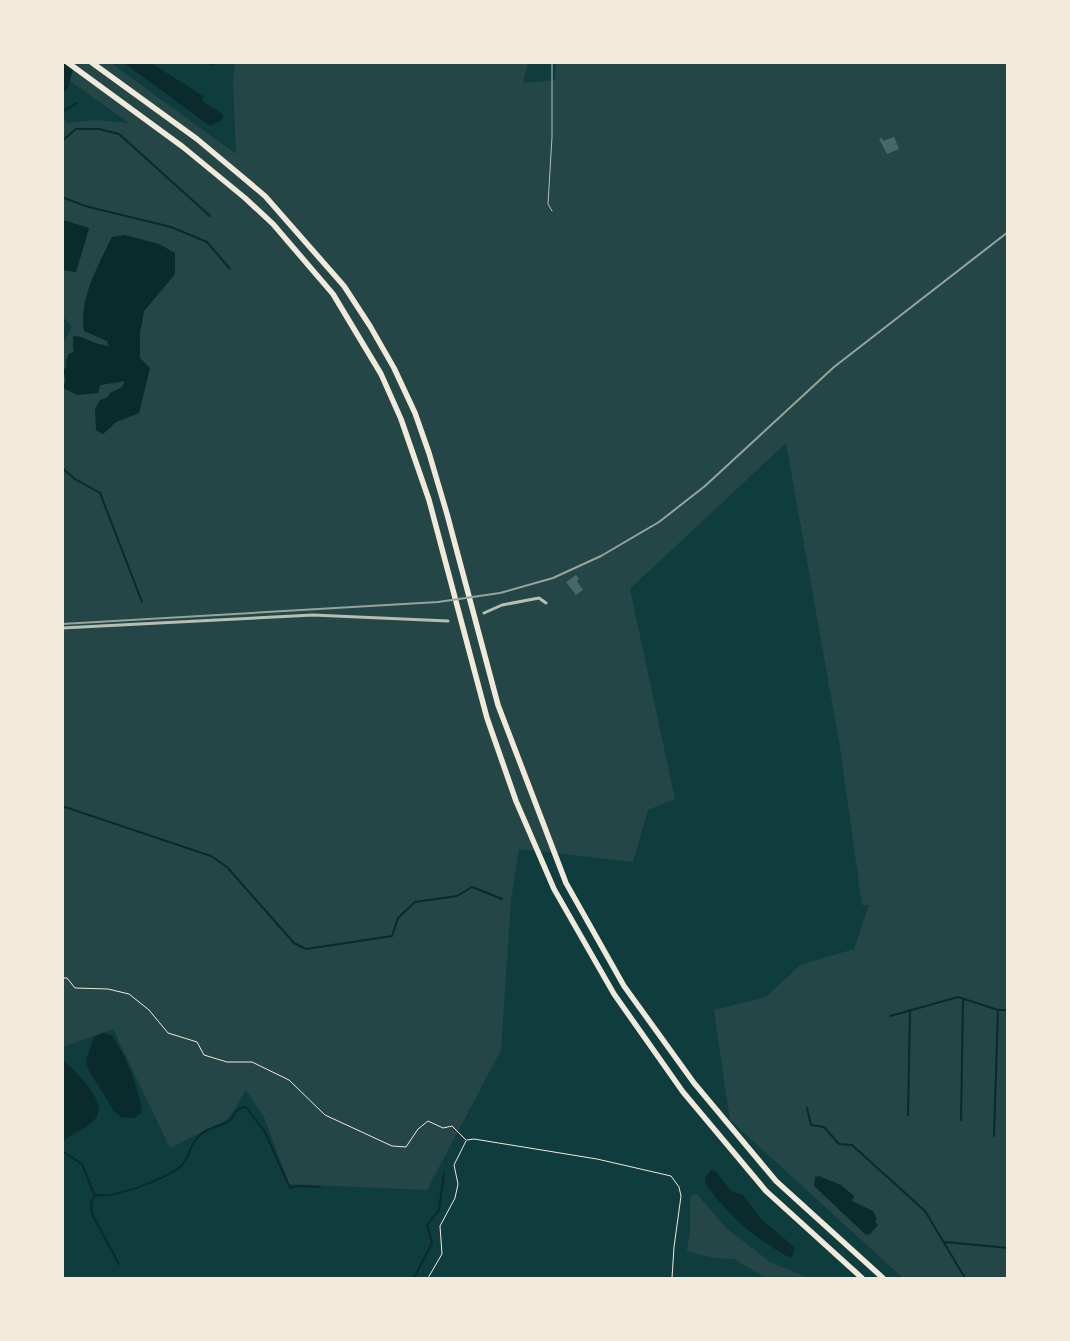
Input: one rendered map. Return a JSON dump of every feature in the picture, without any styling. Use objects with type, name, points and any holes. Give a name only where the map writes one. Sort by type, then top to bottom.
[{"type":"highway","points":[[67,62],[184,147],[245,198],[273,224],[333,294],[381,374],[402,419],[429,500],[487,718],[516,802],[554,889],[609,986],[684,1092],[766,1190],[862,1278]]},
{"type":"highway","points":[[91,62],[197,139],[265,196],[344,286],[394,368],[415,413],[438,480],[498,705],[531,796],[566,883],[624,986],[694,1083],[776,1181],[883,1278]]},
{"type":"street","points":[[484,612],[502,605],[539,598],[546,603]]},
{"type":"street","points":[[62,628],[314,614],[448,621]]},
{"type":"lane","points":[[552,62],[552,137],[548,204],[552,211]]},
{"type":"path","points":[[62,978],[67,978],[75,988],[108,989],[129,994],[149,1010],[168,1033],[196,1042],[204,1055],[227,1062],[252,1062],[290,1080],[325,1115],[392,1146],[406,1147],[418,1129],[428,1121],[443,1128],[452,1126],[466,1140]]},
{"type":"path","points":[[466,1140],[474,1139],[580,1156],[671,1176],[679,1187],[681,1196],[672,1278]]},
{"type":"path","points":[[428,1278],[442,1254],[440,1226],[455,1198],[458,1184],[454,1165],[466,1140]]},
{"type":"shaded area","points":[[556,62],[1007,63],[1007,1278],[903,1278],[730,1120],[714,1010],[766,997],[800,965],[854,949],[869,905],[862,905],[840,747],[786,443],[630,589],[675,799],[648,810],[633,862],[519,849],[511,900],[501,1050],[427,1190],[289,1184],[264,1117],[246,1090],[228,1119],[170,1148],[113,1029],[63,1047],[63,375],[66,380],[100,385],[125,381],[122,387],[110,393],[96,430],[103,434],[116,422],[139,413],[140,333],[144,311],[175,274],[112,237],[98,266],[84,304],[85,331],[107,341],[109,346],[86,341],[79,336],[72,343],[74,352],[65,360],[66,368],[63,370],[62,346],[72,326],[63,317],[63,270],[76,272],[89,229],[63,220],[63,118],[68,123],[95,120],[129,123],[63,76],[63,63],[111,63],[236,154],[233,80],[235,63],[528,63],[523,83],[555,80]]},
{"type":"shaded area","points":[[124,63],[151,63],[203,96],[202,101],[224,115],[222,120],[210,126]]},
{"type":"shaded area","points":[[63,220],[89,228],[76,272],[63,270]]},
{"type":"shaded area","points":[[125,235],[159,244],[175,253],[175,274],[144,311],[140,333],[140,358],[150,368],[139,413],[116,422],[103,434],[96,430],[95,409],[100,400],[122,387],[125,381],[100,385],[98,393],[77,395],[63,388],[66,380],[63,370],[66,368],[68,354],[74,352],[73,336],[109,346],[107,341],[84,331],[84,306],[91,282],[112,237]]},
{"type":"shaded area","points":[[102,1033],[111,1035],[122,1052],[130,1070],[142,1109],[141,1113],[134,1118],[121,1117],[114,1111],[88,1069],[86,1060],[94,1037]]},
{"type":"shaded area","points":[[63,1060],[88,1085],[99,1109],[94,1120],[63,1141]]},
{"type":"shaded area","points":[[711,1170],[716,1172],[731,1191],[743,1195],[760,1218],[794,1247],[793,1255],[790,1258],[753,1234],[724,1207],[705,1183],[705,1178]]},
{"type":"shaded area","points":[[819,1176],[841,1185],[854,1196],[852,1201],[873,1211],[877,1219],[875,1222],[878,1225],[870,1234],[866,1235],[814,1186],[815,1177]]},
{"type":"shaded area","points":[[696,1193],[726,1228],[770,1262],[809,1278],[766,1278],[734,1259],[712,1258],[687,1251],[690,1232],[690,1196]]},
{"type":"building","points":[[894,137],[899,149],[887,154],[879,139],[882,138],[883,141]]},
{"type":"building","points":[[576,575],[579,579],[577,581],[583,590],[576,595],[566,582]]},
{"type":"waterway","points":[[62,86],[69,62]]},
{"type":"waterway","points":[[206,62],[213,64]]},
{"type":"waterway","points":[[62,112],[77,103]]},
{"type":"waterway","points":[[62,141],[76,129],[99,129],[119,134],[210,216]]},
{"type":"waterway","points":[[62,197],[85,206],[171,227],[207,242],[230,269]]},
{"type":"waterway","points":[[62,468],[75,479],[100,493],[142,602]]},
{"type":"waterway","points":[[62,806],[211,856],[227,867],[294,943],[306,949],[392,936],[398,918],[415,902],[457,896],[472,887],[502,899]]},
{"type":"waterway","points":[[890,1016],[958,997],[998,1010],[1008,1010]]},
{"type":"waterway","points":[[961,1120],[963,999]]},
{"type":"waterway","points":[[908,1115],[910,1010]]},
{"type":"waterway","points":[[994,1136],[998,1010]]},
{"type":"waterway","points":[[62,1151],[82,1164],[94,1194],[102,1195],[125,1191],[152,1182],[174,1171],[187,1158],[194,1142],[201,1134],[226,1123],[240,1108],[246,1107],[265,1132],[290,1188],[297,1186],[320,1187]]},
{"type":"waterway","points":[[807,1108],[811,1125],[824,1127],[839,1144],[852,1145],[925,1211],[965,1278]]},
{"type":"waterway","points":[[414,1278],[432,1243],[427,1225],[439,1210],[444,1173]]},
{"type":"waterway","points":[[95,1195],[91,1203],[92,1214],[119,1264]]},
{"type":"waterway","points":[[945,1242],[1008,1248]]},
{"type":"railway","points":[[62,624],[438,602],[500,593],[553,578],[601,556],[659,522],[705,486],[834,367],[1008,232]]}]
